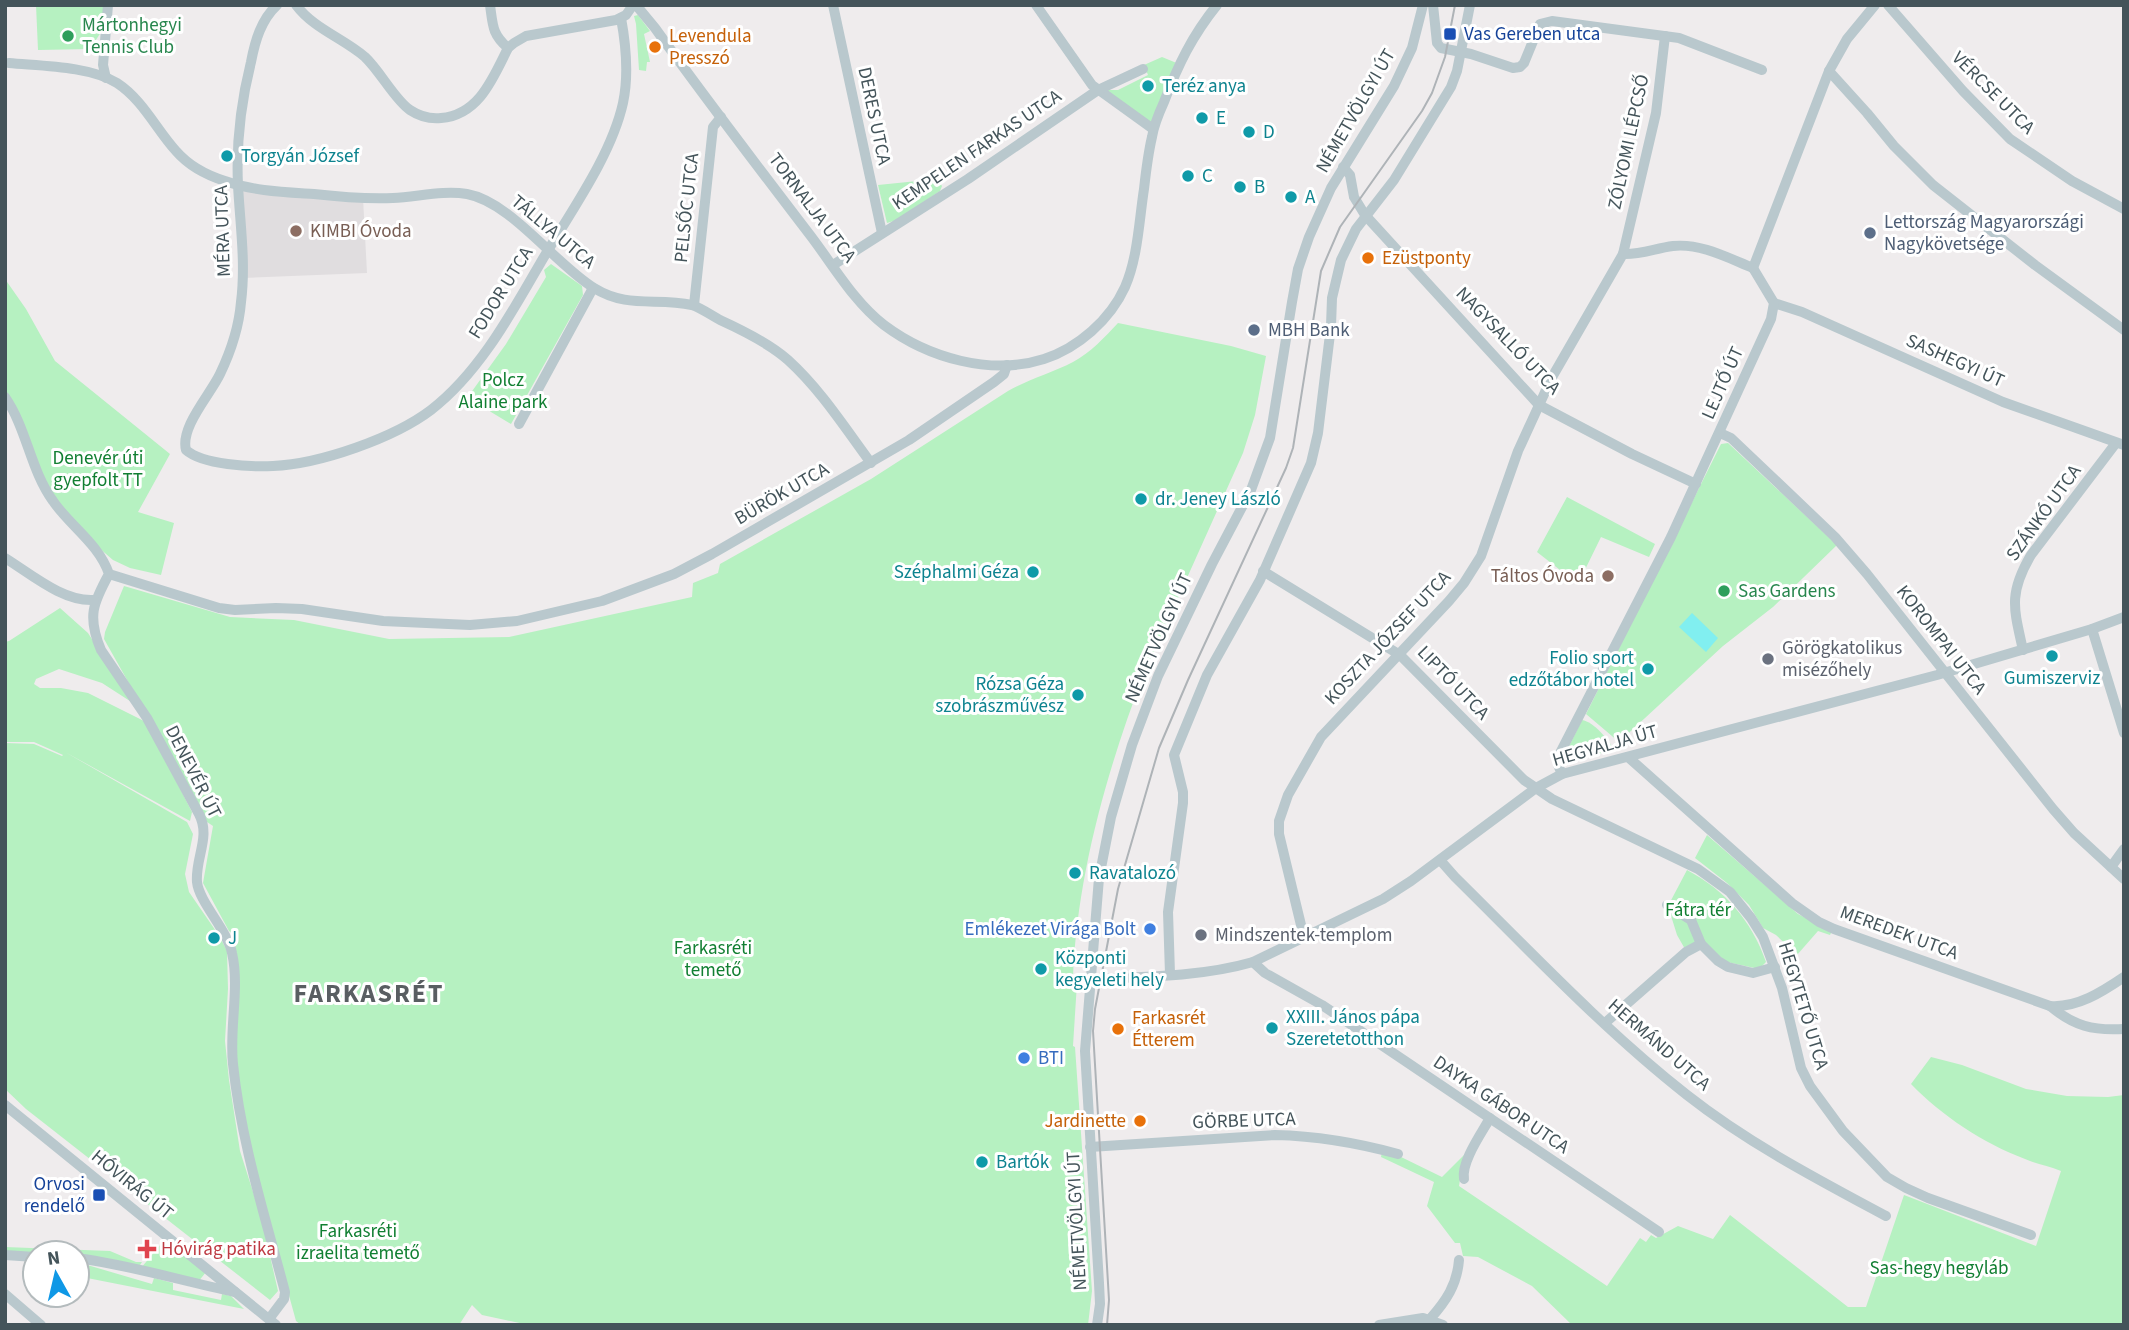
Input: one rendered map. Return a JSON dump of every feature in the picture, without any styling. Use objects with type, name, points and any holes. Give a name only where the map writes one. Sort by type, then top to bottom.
[{"type":"street","points":[[106,78],[103,65],[108,5]]},
{"type":"street","name":"MÉRA UTCA","points":[[186,450],[184,439],[188,428],[220,374],[238,324],[243,270],[238,185],[239,135],[247,76],[263,23],[277,5]]},
{"type":"street","points":[[296,5],[304,15],[366,58],[411,110],[429,118],[452,117],[472,107],[480,99],[509,48],[526,36],[621,18],[631,11],[634,5]]},
{"type":"street","points":[[490,5],[494,31],[499,40],[509,48]]},
{"type":"street","name":"TORNALJA UTCA","points":[[634,5],[874,316],[910,341],[950,358],[973,363],[1007,365]]},
{"type":"street","name":"DERES UTCA","points":[[833,5],[882,233]]},
{"type":"street","points":[[1036,5],[1059,41],[1098,90],[1153,129]]},
{"type":"street","points":[[1007,365],[1038,361],[1066,350],[1089,332],[1117,302],[1134,261],[1153,129],[1187,47],[1195,32],[1217,5]]},
{"type":"street","name":"NÉMETVÖLGYI ÚT","points":[[1097,1325],[1100,1304],[1084,1051],[1099,878],[1111,817],[1132,745],[1158,676],[1251,490],[1270,438],[1298,269],[1327,195],[1394,86],[1412,48],[1423,5]]},
{"type":"street","points":[[1433,5],[1437,43],[1441,48],[1461,51],[1516,69],[1524,63],[1536,30],[1546,21],[1679,38],[1762,69]]},
{"type":"street","points":[[1170,974],[1168,912],[1183,803],[1174,755],[1207,675],[1263,571],[1311,463],[1319,423],[1332,298],[1348,243],[1365,215],[1394,180],[1451,87],[1470,5]]},
{"type":"street","points":[[1753,268],[1829,71],[1847,39],[1875,5]]},
{"type":"street","name":"VÉRCSE UTCA","points":[[1888,5],[1963,91],[2010,139],[2072,181],[2124,209]]},
{"type":"street","name":"FODOR UTCA","points":[[186,450],[197,456],[229,463],[260,466],[281,466],[314,460],[358,447],[417,419],[447,396],[469,372],[503,325],[582,195],[608,144],[619,120],[624,99],[626,56],[621,18]]},
{"type":"street","name":"ZÓLYOMI LÉPCSŐ","points":[[1623,254],[1656,113],[1665,36]]},
{"type":"street","name":"TÁLLYA UTCA","points":[[9,62],[77,70],[106,78],[130,93],[176,152],[192,166],[208,175],[238,185],[273,191],[363,198],[454,194],[481,198],[509,216],[593,288],[630,302],[694,306],[786,358],[814,387],[872,463]]},
{"type":"street","name":"KEMPELEN FARKAS UTCA","points":[[833,265],[968,179],[1098,90],[1143,69]]},
{"type":"street","points":[[1829,71],[1894,146],[1933,185],[2124,330]]},
{"type":"street","name":"PELSŐC UTCA","points":[[694,306],[713,127],[722,117]]},
{"type":"street","name":"NAGYSALLÓ UTCA","points":[[1343,167],[1350,175],[1354,197],[1365,215],[1539,405],[1696,484]]},
{"type":"street","points":[[1623,254],[1674,246],[1703,248],[1753,268],[1774,303]]},
{"type":"street","name":"KOSZTA JÓZSEF UTCA","points":[[1307,937],[1301,925],[1279,834],[1282,811],[1288,794],[1321,737],[1464,583],[1480,556],[1518,451],[1539,405],[1561,360],[1623,254]]},
{"type":"street","points":[[519,424],[593,288]]},
{"type":"street","name":"LEJTŐ ÚT","points":[[1562,774],[1558,757],[1696,484],[1771,319],[1774,303]]},
{"type":"street","name":"SASHEGYI ÚT","points":[[1774,303],[1802,312],[2003,402],[2120,444]]},
{"type":"street","name":"BÜRÖK UTCA","points":[[108,573],[227,609],[302,609],[383,621],[470,625],[495,625],[561,612],[602,601],[674,574],[712,554],[909,440],[994,382],[1004,374],[1007,365]]},
{"type":"street","points":[[5,397],[22,426],[38,475],[52,499],[69,522],[98,550],[108,573]]},
{"type":"street","name":"KOROMPAI UTCA","points":[[1720,433],[1738,445],[1835,537],[2053,809],[2124,879]]},
{"type":"street","name":"SZÁNKÓ UTCA","points":[[2024,650],[2014,608],[2020,574],[2031,555],[2120,444]]},
{"type":"street","points":[[5,558],[58,591],[80,599],[94,600]]},
{"type":"street","name":"LIPTÓ UTCA","points":[[1263,571],[1400,655],[1513,770],[1536,788]]},
{"type":"street","name":"DENEVÉR ÚT","points":[[108,573],[94,600],[96,639],[146,718],[199,814],[204,828],[197,881],[230,944],[233,956],[231,1042],[238,1101],[249,1160],[285,1292],[272,1322]]},
{"type":"street","name":"HEGYALJA ÚT","points":[[1089,979],[1234,968],[1254,962],[1383,899],[1536,788],[1562,774],[1945,673],[2124,617]]},
{"type":"street","points":[[2092,629],[2124,733]]},
{"type":"street","name":"MEREDEK UTCA","points":[[1628,757],[1792,903],[1819,922],[2050,1006],[2065,1019],[2087,1027],[2124,1028]]},
{"type":"street","name":"HEGYTETŐ UTCA","points":[[1536,788],[1552,799],[1698,869],[1739,901],[1763,937],[1775,967],[1801,1068],[1810,1086],[1830,1115],[1887,1177],[1928,1198],[2031,1235]]},
{"type":"street","points":[[2110,867],[2124,849]]},
{"type":"street","name":"HERMÁND UTCA","points":[[1440,859],[1455,877],[1605,1023],[1687,1095],[1746,1137],[1798,1169],[1886,1216]]},
{"type":"street","points":[[1667,905],[1691,920],[1701,944],[1718,961],[1753,973],[1775,967]]},
{"type":"street","points":[[1605,1023],[1686,952],[1701,944]]},
{"type":"street","name":"DAYKA GÁBOR UTCA","points":[[1254,962],[1265,973],[1322,1005],[1659,1232]]},
{"type":"street","points":[[2050,1006],[2063,1007],[2079,1002],[2124,977]]},
{"type":"street","name":"HÓVIRÁG ÚT","points":[[7,1109],[272,1322]]},
{"type":"street","points":[[1464,1179],[1462,1175],[1466,1164],[1490,1118]]},
{"type":"street","name":"GÖRBE UTCA","points":[[1090,1147],[1275,1135],[1351,1142],[1398,1154]]},
{"type":"street","points":[[91,1260],[124,1265],[237,1292]]},
{"type":"street","points":[[1430,1319],[1450,1294],[1458,1274],[1459,1261]]},
{"type":"street","points":[[5,1294],[41,1325]]},
{"type":"street","points":[[1379,1325],[1430,1319],[1443,1325]]},
{"type":"shaded area","points":[[238,185],[363,198],[367,273],[243,278]]},
{"type":"green space","name":"Mártonhegyi Tennis Club","points":[[36,5],[108,5],[107,23],[90,49],[38,50]]},
{"type":"green space","points":[[638,15],[650,31],[644,34],[650,62],[647,62],[646,71],[639,70],[634,16]]},
{"type":"green space","points":[[1162,57],[1179,64],[1153,129],[1098,90],[1118,90],[1148,75],[1144,65]]},
{"type":"green space","points":[[937,179],[942,186],[940,191],[897,220],[887,223],[878,185]]},
{"type":"green space","name":"Polcz Alaine park","points":[[551,264],[582,286],[583,295],[511,424],[491,412],[470,394],[506,344],[546,277],[544,270]]},
{"type":"green space","name":"Denevér úti gyepfolt TT","points":[[5,279],[26,309],[55,361],[170,454],[138,512],[174,523],[161,575],[130,568],[113,560],[69,522],[52,499],[5,397]]},
{"type":"green space","name":"Farkasréti temető","points":[[1118,323],[1231,346],[1266,356],[1255,415],[1243,453],[1143,676],[1117,748],[1087,862],[1076,939],[1073,980],[1077,983],[1073,1046],[1092,1291],[1088,1325],[529,1325],[482,1315],[472,1305],[459,1325],[301,1325],[296,1321],[252,1160],[235,1063],[234,935],[229,931],[203,883],[213,826],[207,822],[104,639],[124,586],[230,617],[294,620],[389,639],[509,637],[692,597],[693,583],[718,573],[720,564],[871,479],[1008,391],[1079,358]]},
{"type":"green space","name":"Sas Gardens","points":[[1728,443],[1837,545],[1773,607],[1723,646],[1619,742],[1586,714],[1721,444]]},
{"type":"green space","points":[[1567,497],[1655,544],[1649,557],[1601,537],[1578,584],[1537,552]]},
{"type":"green space","points":[[60,608],[88,633],[133,703],[102,683],[59,669],[36,679],[34,684],[40,688],[61,688],[88,693],[146,722],[192,812],[190,821],[65,752],[187,822],[193,834],[185,874],[189,892],[227,951],[225,1041],[229,1080],[240,1151],[261,1217],[278,1291],[270,1300],[26,1109],[5,1089],[5,743],[34,744],[63,755],[34,742],[5,742],[5,642]]},
{"type":"green space","points":[[1582,720],[1600,732],[1614,750],[1566,762],[1566,752]]},
{"type":"green space","points":[[1707,835],[1798,914],[1832,931],[1830,935],[1818,931],[1797,955],[1776,935],[1763,928],[1749,905],[1727,883],[1695,858]]},
{"type":"green space","name":"Fátra tér","points":[[1687,870],[1725,897],[1745,920],[1766,962],[1759,969],[1727,962],[1708,948],[1685,949],[1677,935],[1668,906]]},
{"type":"green space","name":"Sas-hegy hegyláb","points":[[1931,1057],[1962,1065],[2026,1089],[2067,1096],[2124,1095],[2124,1325],[1572,1325],[1532,1286],[1478,1257],[1463,1256],[1460,1243],[1455,1243],[1427,1206],[1434,1182],[1381,1157],[1382,1152],[1399,1156],[1442,1177],[1468,1151],[1459,1186],[1607,1286],[1640,1238],[1646,1242],[1651,1235],[1656,1238],[1678,1226],[1713,1239],[1730,1215],[1848,1307],[1866,1307],[1904,1195],[2036,1246],[2061,1171],[2029,1161],[1979,1137],[1923,1096],[1911,1084]]},
{"type":"green space","points":[[166,1238],[206,1272],[198,1282],[141,1268]]},
{"type":"green space","points":[[5,1247],[21,1248],[21,1254],[5,1254]]},
{"type":"green space","points":[[91,1250],[110,1251],[142,1262],[138,1268],[91,1256]]},
{"type":"green space","points":[[91,1266],[152,1284],[154,1278],[173,1283],[173,1290],[221,1300],[222,1294],[231,1296],[244,1309],[91,1279]]},
{"type":"water","points":[[1692,613],[1718,638],[1706,652],[1679,627]]},
{"type":"tram line","points":[[1107,1325],[1109,1300],[1093,1031],[1118,889],[1159,748],[1293,448],[1321,271],[1340,227],[1432,93],[1445,57],[1455,5]]},
{"type":"place","name":"Vas Gereben utca","points":[[1450,34]]},
{"type":"place","name":"Mártonhegyi Tennis Club","points":[[68,36]]},
{"type":"place","name":"Levendula Presszó","points":[[655,47]]},
{"type":"place","name":"Teréz anya","points":[[1148,86]]},
{"type":"place","name":"E","points":[[1202,118]]},
{"type":"place","name":"D","points":[[1249,132]]},
{"type":"place","name":"Torgyán József","points":[[227,156]]},
{"type":"place","name":"C","points":[[1188,176]]},
{"type":"place","name":"B","points":[[1240,187]]},
{"type":"place","name":"A","points":[[1291,197]]},
{"type":"place","name":"KIMBI Óvoda","points":[[296,231]]},
{"type":"place","name":"Lettország Magyarországi Nagykövetsége","points":[[1870,233]]},
{"type":"place","name":"Ezüstponty","points":[[1368,258]]},
{"type":"place","name":"MBH Bank","points":[[1254,330]]},
{"type":"place","name":"dr. Jeney László","points":[[1141,499]]},
{"type":"place","name":"Széphalmi Géza","points":[[1033,572]]},
{"type":"place","name":"Táltos Óvoda","points":[[1608,576]]},
{"type":"place","name":"Sas Gardens","points":[[1724,591]]},
{"type":"place","name":"Gumiszerviz","points":[[2052,656]]},
{"type":"place","name":"Görögkatolikus misézőhely","points":[[1768,659]]},
{"type":"place","name":"Folio sport edzőtábor hotel","points":[[1648,669]]},
{"type":"place","name":"Rózsa Géza szobrászművész","points":[[1078,695]]},
{"type":"place","name":"Ravatalozó","points":[[1075,873]]},
{"type":"place","name":"Emlékezet Virága Bolt","points":[[1150,929]]},
{"type":"place","name":"Mindszentek-templom","points":[[1201,935]]},
{"type":"place","name":"J","points":[[214,938]]},
{"type":"place","name":"Központi kegyeleti hely","points":[[1041,969]]},
{"type":"place","name":"XXIII. János pápa Szeretetotthon","points":[[1272,1028]]},
{"type":"place","name":"Farkasrét Étterem","points":[[1118,1029]]},
{"type":"place","name":"BTI","points":[[1024,1058]]},
{"type":"place","name":"Jardinette","points":[[1140,1121]]},
{"type":"place","name":"Bartók","points":[[982,1162]]},
{"type":"place","name":"Orvosi rendelő","points":[[99,1195]]},
{"type":"place","name":"Hóvirág patika","points":[[147,1249]]},
{"type":"district","name":"FARKASRÉT","points":[[369,993]]},
{"type":"park label","name":"Farkasréti izraelita temető","points":[[358,1242]]}]
